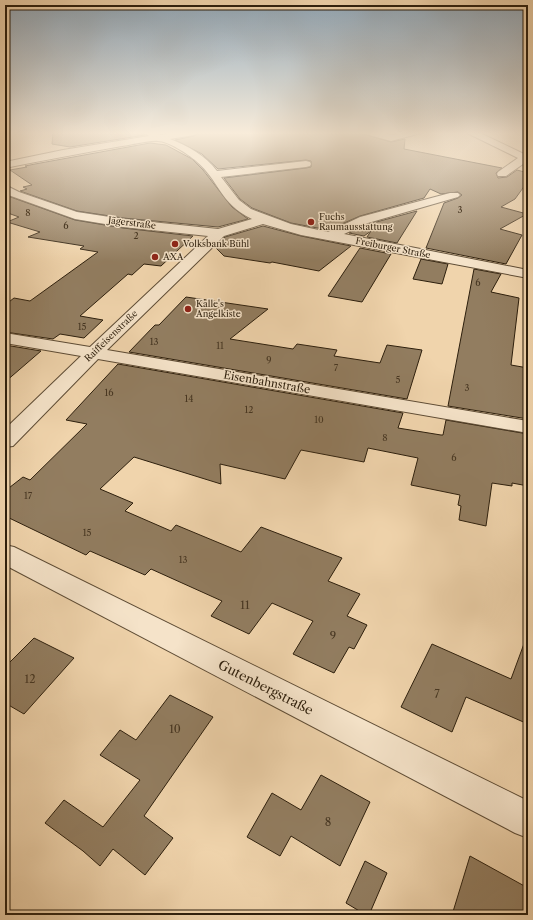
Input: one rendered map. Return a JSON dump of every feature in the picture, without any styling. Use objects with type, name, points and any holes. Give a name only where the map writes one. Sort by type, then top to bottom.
[{"type":"street","name":"Freiburger Straße","points":[[214,175],[235,203],[244,211],[262,220],[281,226],[528,274]]},
{"type":"street","name":"Jägerstraße","points":[[5,188],[15,194],[75,215],[123,222],[219,233],[262,220]]},
{"type":"street","points":[[330,236],[364,220],[454,195]]},
{"type":"street","name":"Raiffeisenstraße","points":[[5,441],[219,233]]},
{"type":"street","name":"Eisenbahnstraße","points":[[5,338],[528,427]]},
{"type":"street","name":"Gutenbergstraße","points":[[5,554],[528,820]]},
{"type":"building","points":[[17,175],[207,175],[232,207],[248,219],[218,227],[123,218],[77,211],[20,191],[27,189],[23,187],[32,185]]},
{"type":"building","points":[[249,175],[497,175],[498,178],[507,177],[510,175],[528,175],[528,181],[515,199],[501,207],[527,214],[500,229],[522,235],[506,264],[426,248],[444,203],[462,195],[458,192],[441,194],[430,189],[424,198],[360,216],[328,230],[291,223],[252,208],[240,199],[224,178]]},
{"type":"building","points":[[5,195],[75,220],[123,228],[193,236],[161,266],[144,264],[132,275],[128,274],[80,316],[103,320],[84,338],[60,334],[53,339],[5,332],[5,305],[14,298],[30,301],[98,252],[80,249],[84,246],[28,237],[40,232],[7,222],[19,217],[5,212]]},
{"type":"building","points":[[417,211],[397,243],[367,237],[371,231],[364,236],[349,233],[369,224]]},
{"type":"building","points":[[263,226],[301,236],[351,246],[319,271],[272,262],[270,263],[224,256],[215,247],[225,237]]},
{"type":"building","points":[[360,248],[391,254],[362,302],[328,296]]},
{"type":"building","points":[[421,259],[448,264],[442,284],[413,279]]},
{"type":"building","points":[[474,269],[501,274],[491,292],[519,298],[511,365],[528,368],[528,419],[448,406]]},
{"type":"building","points":[[186,297],[268,309],[230,339],[293,349],[297,344],[337,350],[334,356],[380,363],[387,345],[422,350],[407,399],[129,352],[155,325],[159,325]]},
{"type":"building","points":[[5,345],[41,351],[5,382]]},
{"type":"building","points":[[118,364],[403,413],[398,428],[443,435],[446,420],[528,434],[528,486],[512,483],[512,486],[492,483],[486,526],[459,520],[461,506],[458,505],[460,495],[411,485],[418,458],[368,448],[364,462],[301,450],[285,479],[220,464],[221,484],[134,457],[100,489],[133,503],[125,511],[171,531],[176,525],[241,552],[261,527],[342,558],[328,581],[360,594],[347,616],[367,625],[354,649],[349,647],[334,673],[293,654],[313,621],[272,603],[249,634],[211,616],[222,601],[151,569],[145,575],[90,551],[86,555],[5,516],[5,491],[23,477],[30,480],[87,424],[66,420]]},
{"type":"building","points":[[34,638],[74,658],[24,714],[5,703],[5,667]]},
{"type":"building","points":[[525,641],[528,641],[528,724],[466,697],[452,732],[401,707],[432,644],[511,679]]},
{"type":"building","points":[[170,695],[213,717],[144,816],[173,838],[145,875],[113,849],[100,866],[83,851],[45,823],[64,800],[103,827],[140,780],[100,755],[120,730],[136,740]]},
{"type":"building","points":[[321,775],[370,802],[340,866],[291,836],[280,856],[247,837],[272,793],[301,810]]},
{"type":"building","points":[[470,856],[528,888],[523,915],[452,915]]},
{"type":"building","points":[[365,861],[387,873],[369,915],[366,915],[346,903]]},
{"type":"place","name":"Fuchs Raumausstattung","points":[[311,222]]},
{"type":"place","name":"Volksbank Bühl","points":[[175,244]]},
{"type":"place","name":"AXA","points":[[155,257]]},
{"type":"place","name":"Kalle's Angelkiste","points":[[188,309]]}]
